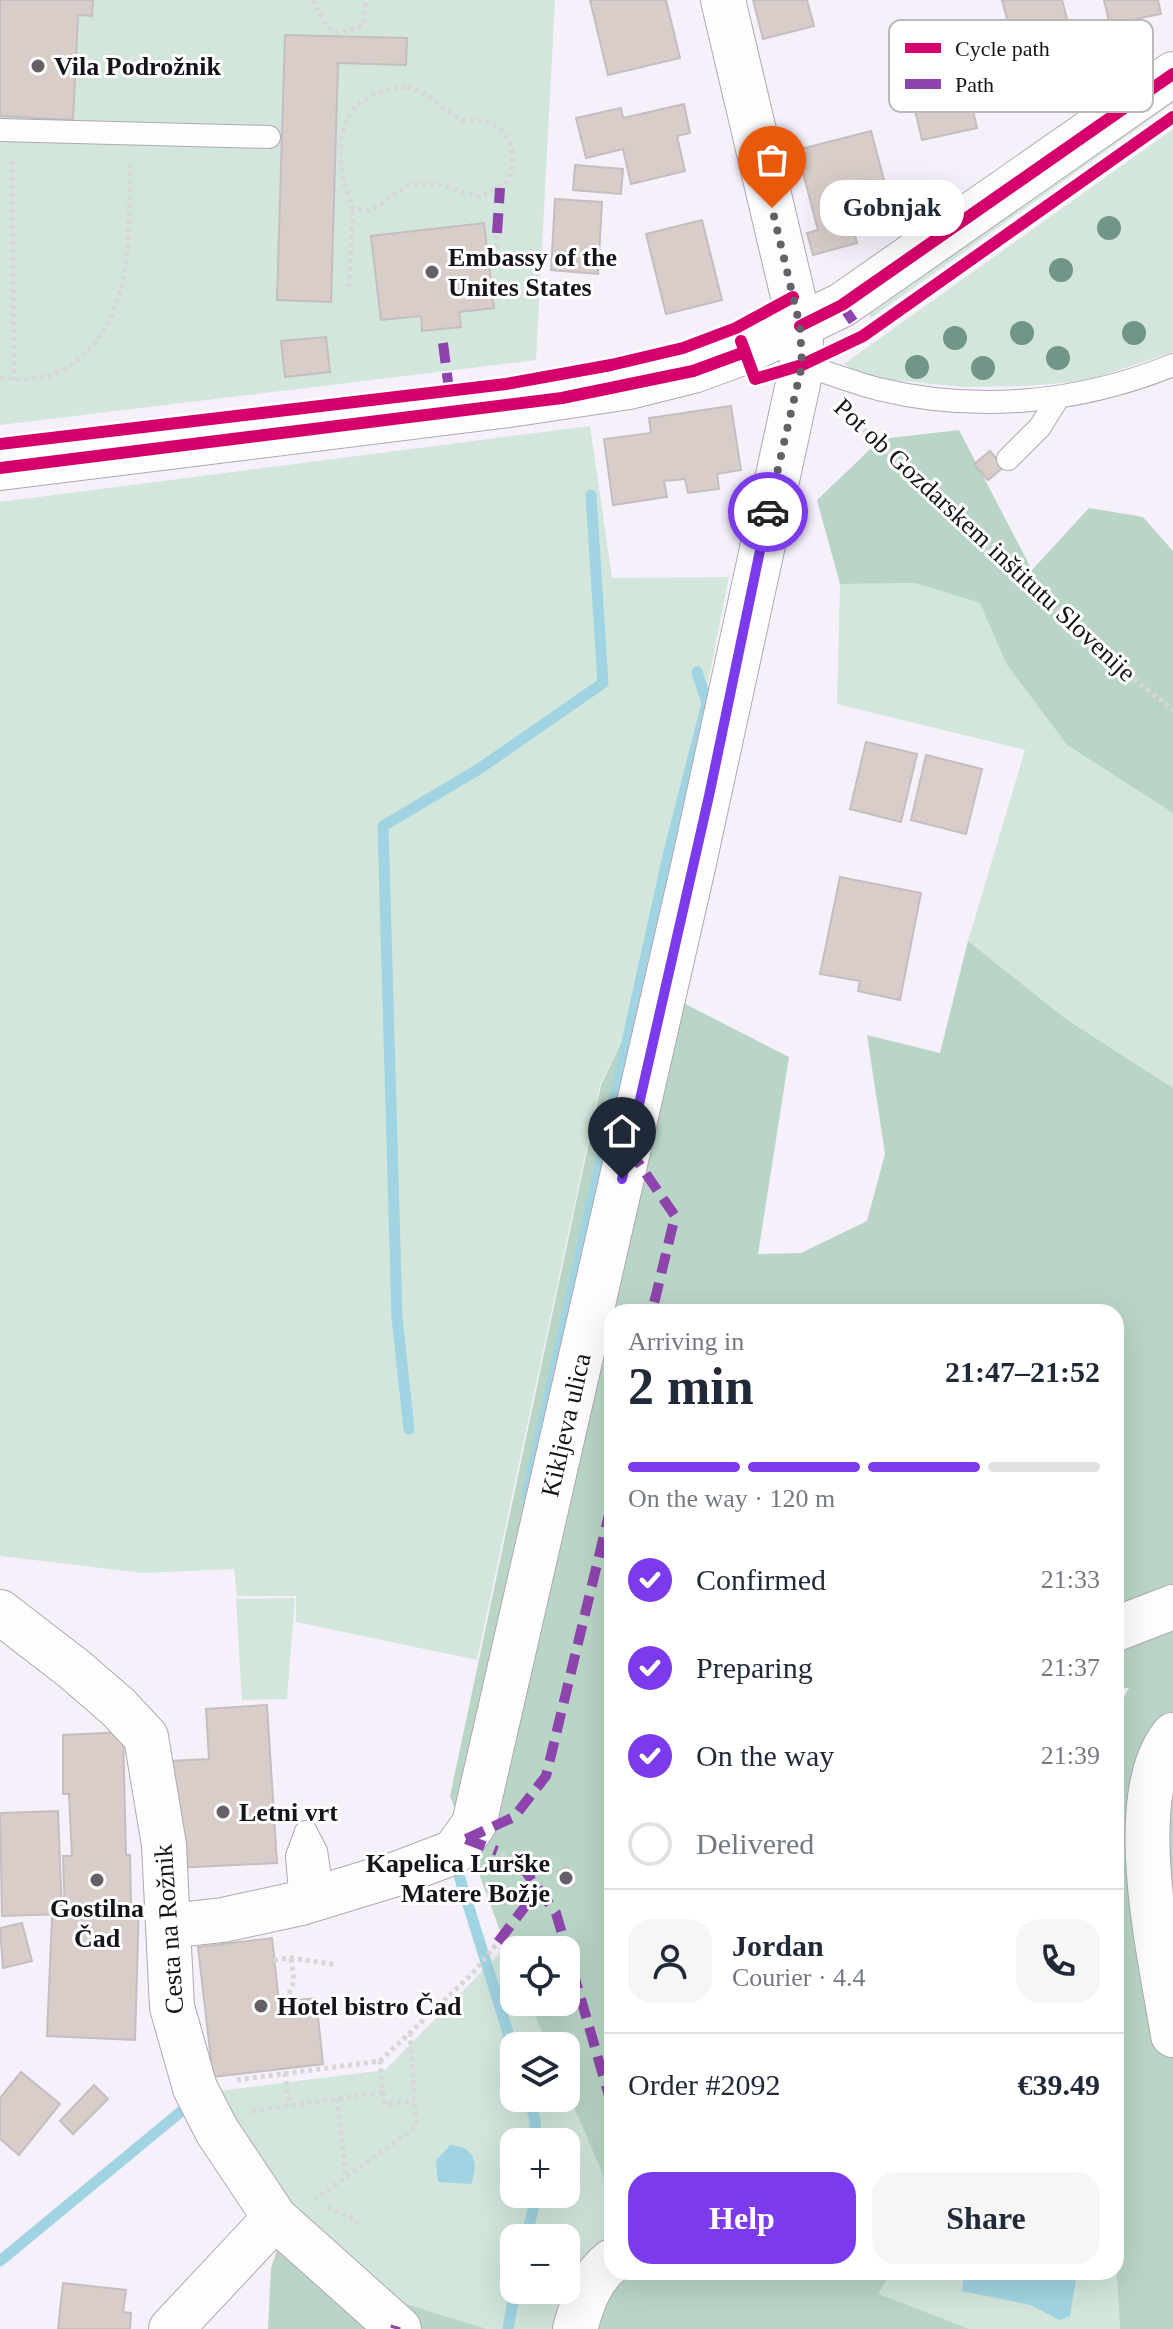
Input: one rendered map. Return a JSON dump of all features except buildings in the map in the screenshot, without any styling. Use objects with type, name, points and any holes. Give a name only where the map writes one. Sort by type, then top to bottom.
[{"type":"street","points":[[723,0],[801,346]]},
{"type":"street","points":[[1153,88],[1173,74]]},
{"type":"street","points":[[0,468],[285,434],[616,389],[801,346],[842,305],[1119,112]]},
{"type":"street","name":"Kikljeva ulica","points":[[168,1926],[223,1920],[312,1900],[454,1852],[474,1824],[697,853],[801,346]]},
{"type":"street","name":"Cesta na Rožnik","points":[[0,1612],[85,1678],[146,1737],[164,1845],[172,2007],[186,2065],[217,2131],[399,2329]]},
{"type":"street","points":[[1173,1735],[1152,1774],[1148,1803],[1151,1895],[1173,2035]]},
{"type":"street","points":[[171,2329],[292,2210]]},
{"type":"street","points":[[575,2329],[585,2296],[604,2267]]},
{"type":"lane","points":[[6,130],[269,137]]},
{"type":"lane","points":[[801,346],[907,394],[1018,402],[1095,392],[1173,365]]},
{"type":"lane","points":[[1008,459],[1040,427],[1058,398]]},
{"type":"path","points":[[313,0],[327,27],[338,33],[363,26],[366,0]]},
{"type":"path","points":[[349,287],[353,209],[339,164],[344,128],[353,109],[367,97],[386,88],[423,91],[457,117],[493,125],[507,138],[513,152],[510,178],[489,194],[469,196],[440,185],[408,185],[370,211],[353,209]]},
{"type":"path","points":[[6,130],[14,380]]},
{"type":"path","points":[[0,377],[14,380],[50,378],[76,364],[104,325],[121,290],[126,264],[131,133]]},
{"type":"path","points":[[497,233],[497,248]]},
{"type":"path","points":[[497,1851],[520,1864]]},
{"type":"path","points":[[232,2081],[380,2061],[472,1974],[498,1942]]},
{"type":"path","points":[[286,2001],[294,1981],[291,1958]]},
{"type":"path","points":[[274,1960],[291,1958],[337,1965]]},
{"type":"path","points":[[292,2210],[346,2177],[416,2127],[410,2035]]},
{"type":"path","points":[[380,2061],[385,2104],[415,2101]]},
{"type":"path","points":[[285,2073],[289,2106]]},
{"type":"path","points":[[244,2079],[245,2090]]},
{"type":"path","points":[[246,2101],[248,2112],[383,2092]]},
{"type":"path","points":[[337,2099],[346,2177]]},
{"type":"green space","points":[[0,0],[555,0],[536,360],[0,425]]},
{"type":"green space","points":[[1173,92],[1173,103],[871,318],[865,311],[1145,112],[1153,112],[1153,106]]},
{"type":"green space","points":[[1173,129],[1173,352],[1086,381],[1025,386],[963,387],[863,377],[844,364]]},
{"type":"green space","points":[[590,426],[612,578],[729,577],[648,985],[600,1085],[477,1660],[296,1622],[296,1596],[237,1596],[234,1569],[144,1573],[0,1556],[0,502]]},
{"type":"green space","points":[[959,430],[1032,570],[1089,508],[1143,517],[1173,551],[1173,813],[1067,745],[1007,665],[980,603],[915,583],[840,584],[817,500],[881,439]]},
{"type":"green space","points":[[915,583],[981,603],[1007,665],[1067,745],[1173,813],[1173,1088],[1066,1019],[968,941],[1025,750],[837,704],[840,584]]},
{"type":"green space","points":[[968,941],[1066,1019],[1173,1088],[1173,2329],[1120,2329],[1117,2280],[1124,2280],[1124,1697],[1129,1688],[1124,1688],[1124,1304],[604,1304],[604,2187],[603,2175],[576,2112],[580,2112],[580,2032],[542,2032],[535,2016],[580,2016],[580,1936],[502,1936],[450,1796],[601,1085],[648,985],[789,1057],[758,1254],[801,1253],[867,1221],[885,1154],[867,1035],[940,1053]]},
{"type":"green space","points":[[295,1598],[287,1699],[242,1700],[236,1599]]},
{"type":"green space","points":[[500,1953],[500,2016],[535,2016],[542,2032],[500,2032],[500,2112],[576,2112],[603,2175],[604,2254],[580,2297],[580,2224],[500,2224],[500,2304],[576,2304],[562,2329],[487,2329],[355,2288],[290,2212],[211,2092],[385,2070]]},
{"type":"green space","points":[[290,2212],[355,2288],[487,2329],[268,2329],[271,2268]]},
{"type":"green space","points":[[604,2254],[604,2280],[886,2280],[878,2294],[970,2329],[562,2329],[576,2304],[580,2304],[580,2297]]},
{"type":"green space","points":[[886,2280],[1117,2280],[1120,2329],[970,2329],[877,2294]]},
{"type":"water","points":[[450,2145],[465,2149],[473,2157],[475,2170],[471,2184],[438,2182],[436,2161]]},
{"type":"water","points":[[963,2280],[1076,2280],[1070,2316],[1059,2320],[1031,2305],[962,2291]]},
{"type":"waterway","points":[[409,1429],[397,1318],[383,826],[479,769],[603,683],[591,495]]},
{"type":"waterway","points":[[527,1496],[668,856],[707,703],[697,672]]},
{"type":"waterway","points":[[456,1866],[508,2032]]},
{"type":"waterway","points":[[0,2261],[189,2105]]},
{"type":"waterway","points":[[533,2112],[535,2128]]},
{"type":"waterway","points":[[530,2224],[534,2208]]},
{"type":"waterway","points":[[508,2329],[512,2304]]},
{"type":"marked path","points":[[497,233],[500,188]]},
{"type":"marked path","points":[[842,305],[863,336]]},
{"type":"marked path","points":[[443,343],[449,390]]},
{"type":"marked path","points":[[629,1149],[675,1216],[654,1304]]},
{"type":"marked path","points":[[466,1839],[514,1817],[546,1776],[604,1535]]},
{"type":"marked path","points":[[466,1839],[497,1851]]},
{"type":"marked path","points":[[520,1864],[556,1913],[604,2078]]},
{"type":"marked path","points":[[498,1942],[540,1887]]},
{"type":"cycle path","points":[[1153,88],[1173,74]]},
{"type":"cycle path","points":[[800,326],[842,305],[1119,112]]},
{"type":"cycle path","points":[[741,341],[755,379],[802,365],[863,336],[1173,117]]},
{"type":"cycle path","points":[[0,444],[506,384],[611,365],[683,348],[736,328],[793,297]]},
{"type":"cycle path","points":[[0,468],[562,398],[693,371],[745,352]]},
{"type":"way so far","points":[[768,512],[802,365],[800,326],[772,208]]},
{"type":"place","name":"Vila Podrožnik","points":[[38,66]]},
{"type":"place","name":"Gobnjak","points":[[772,208]]},
{"type":"place","name":"Embassy of the Unites States","points":[[432,272]]},
{"type":"place","name":"Letni vrt","points":[[223,1812]]},
{"type":"place","name":"Kapelica Lurške Matere Božje","points":[[566,1878]]},
{"type":"place","name":"Gostilna Čad","points":[[97,1880]]},
{"type":"place","name":"Hotel bistro Čad","points":[[261,2006]]},
{"type":"route","points":[[622,1179],[709,796],[768,512]]}]
